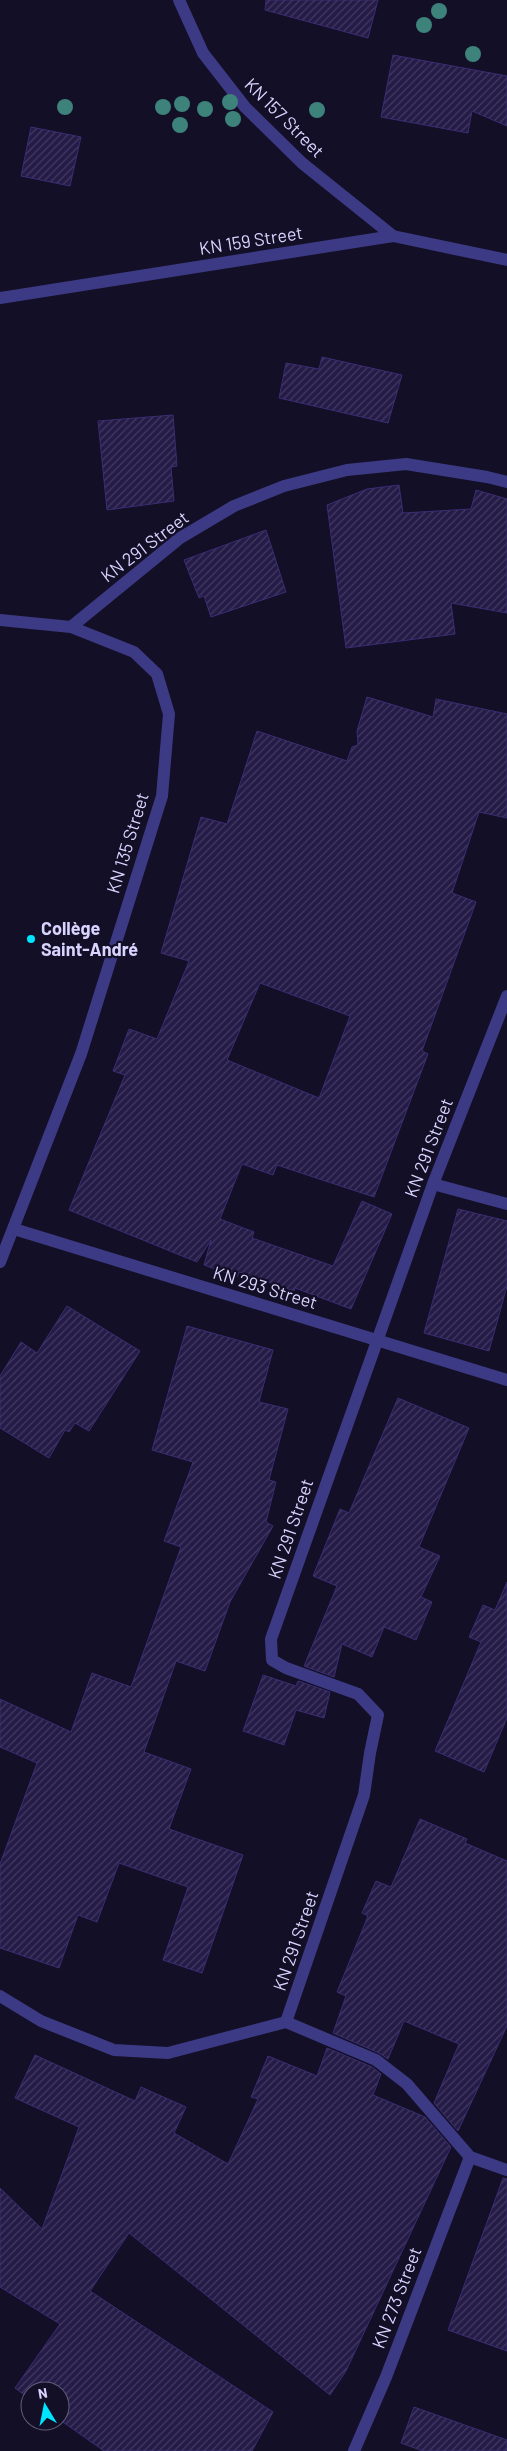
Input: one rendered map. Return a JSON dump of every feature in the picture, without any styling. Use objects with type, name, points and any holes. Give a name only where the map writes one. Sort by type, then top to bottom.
[{"type":"street","name":"KN 157 Street","points":[[179,0],[203,53],[244,108],[302,163],[393,236]]},
{"type":"street","name":"KN 159 Street","points":[[0,298],[393,236],[507,260]]},
{"type":"street","name":"KN 291 Street","points":[[71,628],[180,538],[234,506],[284,486],[347,470],[406,464],[507,482]]},
{"type":"street","name":"KN 135 Street","points":[[0,620],[71,628],[134,652],[157,674],[169,714],[162,796],[81,1054],[0,1262]]},
{"type":"street","name":"KN 291 Street","points":[[286,2022],[364,1795],[378,1715],[358,1694],[286,1668],[272,1660],[271,1639],[433,1184],[507,996]]},
{"type":"street","points":[[433,1184],[507,1204]]},
{"type":"street","name":"KN 293 Street","points":[[14,1229],[507,1380]]},
{"type":"street","points":[[0,1996],[40,2021],[114,2050],[168,2053],[286,2022],[376,2060],[407,2084],[470,2157],[507,2170]]},
{"type":"street","name":"KN 273 Street","points":[[354,2451],[386,2377],[470,2157]]},
{"type":"building","points":[[266,0],[378,0],[368,38],[265,10]]},
{"type":"building","points":[[393,55],[507,76],[507,126],[472,111],[468,133],[381,117]]},
{"type":"building","points":[[31,127],[81,137],[70,186],[21,176]]},
{"type":"building","points":[[322,357],[402,375],[388,423],[279,398],[286,363],[319,369]]},
{"type":"building","points":[[173,415],[177,466],[171,467],[174,501],[107,510],[98,421]]},
{"type":"building","points":[[399,485],[403,513],[471,509],[476,490],[507,499],[507,613],[451,603],[455,634],[346,648],[327,505],[367,489]]},
{"type":"building","points":[[266,530],[286,592],[211,617],[204,596],[199,598],[184,560]]},
{"type":"building","points":[[367,697],[433,717],[436,699],[507,714],[507,818],[479,812],[452,893],[476,902],[422,1051],[428,1054],[374,1197],[277,1165],[273,1175],[242,1164],[220,1219],[254,1232],[252,1238],[333,1266],[362,1201],[392,1214],[351,1309],[295,1288],[294,1291],[239,1272],[237,1277],[204,1265],[211,1240],[197,1262],[69,1210],[125,1075],[113,1071],[129,1029],[157,1039],[189,961],[161,953],[201,817],[227,824],[257,731],[347,761],[352,747],[358,745],[357,731]],"holes":[[[260,983],[350,1016],[319,1098],[227,1060]]]},
{"type":"building","points":[[458,1209],[507,1221],[507,1286],[489,1351],[424,1333]]},
{"type":"building","points":[[67,1306],[140,1351],[89,1431],[75,1423],[69,1432],[65,1430],[49,1458],[0,1428],[0,1376],[21,1342],[37,1353]]},
{"type":"building","points":[[187,1326],[273,1350],[259,1402],[288,1409],[269,1480],[276,1482],[266,1522],[273,1526],[230,1602],[205,1671],[176,1661],[144,1752],[191,1769],[169,1829],[243,1855],[202,1973],[163,1960],[188,1887],[119,1863],[97,1922],[78,1915],[59,1968],[0,1948],[0,1864],[37,1763],[0,1747],[0,1699],[71,1732],[92,1673],[131,1687],[181,1547],[164,1541],[193,1462],[152,1450]]},
{"type":"building","points":[[398,1398],[469,1428],[419,1547],[440,1556],[421,1597],[432,1602],[416,1640],[384,1627],[372,1657],[342,1644],[334,1677],[304,1666],[337,1586],[313,1576],[340,1509],[349,1513]]},
{"type":"building","points":[[507,1582],[507,1718],[484,1772],[435,1751],[481,1642],[469,1637],[483,1605],[495,1610]]},
{"type":"building","points":[[263,1675],[296,1686],[298,1681],[330,1692],[324,1718],[296,1710],[284,1745],[243,1731]]},
{"type":"building","points":[[420,1819],[467,1839],[465,1843],[507,1861],[507,2026],[458,2131],[434,2103],[459,2044],[404,2021],[388,2059],[379,2053],[333,2033],[346,1996],[337,1992],[368,1916],[362,1913],[376,1881],[391,1887]]},
{"type":"building","points":[[327,2048],[372,2067],[381,2074],[373,2095],[425,2117],[451,2147],[346,2371],[330,2395],[129,2233],[90,2291],[273,2412],[252,2451],[104,2451],[70,2427],[70,2381],[20,2381],[20,2392],[15,2388],[60,2324],[0,2287],[0,2188],[42,2229],[79,2127],[15,2098],[35,2055],[135,2101],[141,2087],[186,2107],[174,2133],[228,2164],[258,2099],[251,2097],[268,2056],[317,2076]]},
{"type":"building","points":[[503,2178],[507,2179],[507,2351],[448,2330]]},
{"type":"building","points":[[414,2407],[507,2440],[507,2451],[423,2451],[401,2443]]},
{"type":"place","name":"Collège Saint-André","points":[[31,939]]}]
